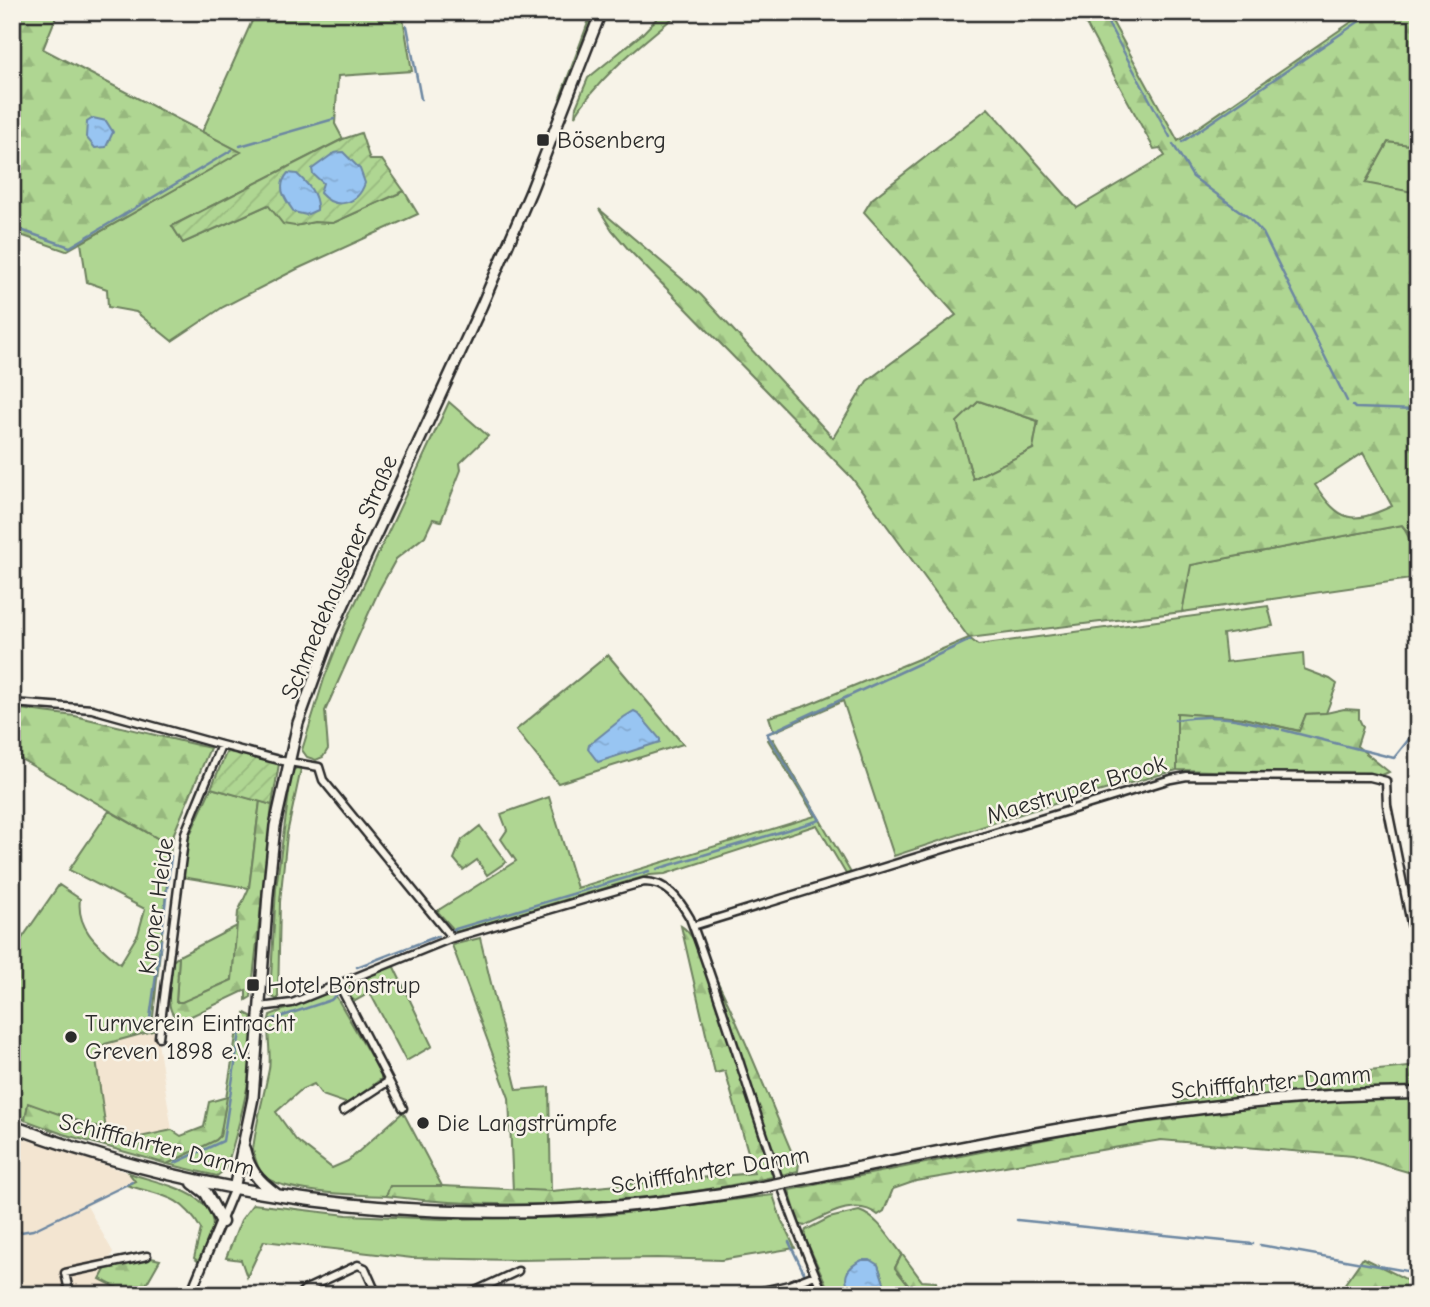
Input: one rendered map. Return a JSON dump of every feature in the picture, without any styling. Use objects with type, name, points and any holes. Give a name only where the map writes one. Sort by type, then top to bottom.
[{"type":"main road","name":"Schmedehausener Straße","points":[[234,1189],[253,1098],[271,857],[288,761],[306,698],[331,632],[482,305],[531,191],[601,12]]},
{"type":"main road","name":"Schifffahrter Damm","points":[[12,1126],[60,1144],[186,1179],[234,1189],[441,1212],[537,1212],[689,1200],[1105,1121],[1203,1107],[1359,1094],[1418,1093]]},
{"type":"main road","points":[[244,1149],[247,1163],[255,1176],[276,1194]]},
{"type":"main road","points":[[186,1179],[206,1193],[222,1222]]},
{"type":"street","points":[[12,703],[92,709],[220,745],[319,767],[323,780],[452,938]]},
{"type":"street","name":"Kroner Heide","points":[[159,1037],[184,833],[220,745]]},
{"type":"street","name":"Maestruper Brook","points":[[694,926],[1171,779],[1187,776],[1370,777],[1386,781],[1387,805],[1418,958]]},
{"type":"street","points":[[260,1007],[292,1003],[452,938],[644,882],[665,886],[683,906],[694,926],[776,1173],[824,1295]]},
{"type":"street","points":[[339,985],[403,1108]]},
{"type":"street","points":[[343,1111],[389,1081]]},
{"type":"street","points":[[190,1295],[234,1189]]},
{"type":"street","points":[[70,1295],[65,1273],[147,1256]]},
{"type":"street","points":[[299,1295],[304,1290],[358,1265],[365,1268],[377,1295]]},
{"type":"street","points":[[467,1295],[518,1271]]},
{"type":"street","points":[[745,1295],[789,1285],[815,1275]]},
{"type":"shaded area","points":[[156,1030],[172,1130],[140,1137],[106,1130],[95,1053],[105,1044]]},
{"type":"shaded area","points":[[12,1135],[129,1173],[135,1181],[87,1206],[113,1252],[100,1279],[131,1295],[12,1295]]},
{"type":"green space","points":[[12,12],[58,12],[43,49],[241,152],[66,251],[12,232]]},
{"type":"green space","points":[[256,12],[402,12],[412,71],[338,76],[335,124],[343,139],[172,226],[183,243],[268,205],[295,226],[314,222],[333,223],[404,191],[418,214],[297,269],[223,307],[172,341],[136,312],[108,307],[107,289],[87,282],[81,243],[240,152],[202,132]]},
{"type":"green space","points":[[592,12],[596,12],[563,99],[560,98]]},
{"type":"green space","points":[[663,12],[680,12],[609,73],[575,116],[588,78],[642,34]]},
{"type":"green space","points":[[1085,12],[1107,12],[1178,141],[1366,12],[1418,13],[1418,146],[1388,142],[1365,183],[1418,193],[1418,545],[1402,525],[1191,565],[1182,612],[969,638],[852,478],[629,250],[599,209],[701,295],[833,438],[867,381],[956,315],[864,212],[872,199],[988,108],[1077,208],[1165,156],[1160,148],[1154,149],[1086,24]],"holes":[[[979,401],[1038,421],[1033,449],[973,479],[957,422]],[[1363,453],[1392,506],[1366,516],[1348,516],[1332,507],[1315,485]]]},
{"type":"green space","points":[[361,133],[370,160],[382,160],[404,191],[333,223],[314,222],[295,226],[283,224],[268,205],[183,243],[172,226],[343,139]]},
{"type":"green space","points":[[1388,142],[1418,146],[1418,193],[1365,184]]},
{"type":"green space","points":[[979,401],[1038,421],[1033,449],[973,479],[956,422]]},
{"type":"green space","points":[[449,402],[488,436],[460,463],[461,470],[441,521],[433,519],[425,536],[396,559],[379,590],[325,711],[328,749],[323,757],[316,760],[307,757],[302,750],[324,679],[345,625]]},
{"type":"green space","points":[[1402,525],[1418,554],[1418,578],[1182,612],[1190,565]]},
{"type":"green space","points":[[1268,606],[1273,626],[1223,634],[1226,662],[1303,653],[1304,669],[1337,684],[1326,713],[1306,714],[1300,731],[1243,718],[1177,713],[1177,770],[1033,810],[894,856],[843,701],[774,732],[769,717],[805,706],[969,638],[978,645]]},
{"type":"green space","points":[[608,655],[683,744],[558,783],[516,730]]},
{"type":"green space","points":[[12,708],[75,716],[210,748],[171,846],[12,754]]},
{"type":"green space","points":[[1344,709],[1359,710],[1363,727],[1357,746],[1389,772],[1380,776],[1177,770],[1177,713],[1243,718],[1299,731],[1306,714]]},
{"type":"green space","points":[[773,739],[851,873],[846,874],[817,825],[665,874],[650,875],[456,932],[437,911],[516,861],[501,839],[507,830],[501,814],[549,797],[577,888],[815,816],[768,740]]},
{"type":"green space","points":[[226,753],[279,764],[272,805],[211,788]]},
{"type":"green space","points":[[301,769],[287,834],[280,902],[278,1000],[270,996],[276,888],[292,771]]},
{"type":"green space","points":[[211,788],[260,801],[249,888],[182,877],[188,839]]},
{"type":"green space","points":[[260,801],[272,805],[251,997],[246,1000],[246,990],[183,1020],[176,1017],[169,1004],[173,961],[179,956],[176,1002],[182,1002],[232,980],[238,912],[249,888]]},
{"type":"green space","points":[[109,811],[171,846],[152,1027],[156,1030],[105,1044],[95,1053],[106,1130],[28,1104],[25,1120],[12,1114],[14,950],[59,885],[80,899],[85,928],[120,964],[138,934],[145,909],[69,870]]},
{"type":"green space","points":[[480,826],[506,862],[487,875],[477,860],[463,870],[454,859],[462,840]]},
{"type":"green space","points":[[237,926],[232,980],[181,1003],[176,1001],[179,956]]},
{"type":"green space","points":[[681,926],[693,938],[708,962],[724,995],[793,1155],[799,1163],[798,1171],[696,1191],[593,1202],[489,1204],[386,1196],[390,1186],[551,1191],[754,1173],[725,1071],[715,1073]]},
{"type":"green space","points":[[480,938],[517,1090],[549,1087],[551,1191],[513,1191],[509,1098],[452,945]]},
{"type":"green space","points":[[393,965],[432,1046],[406,1061],[368,989],[364,996],[355,1001],[350,997],[348,989],[350,984]]},
{"type":"green space","points":[[333,991],[381,1074],[381,1079],[348,1104],[322,1095],[314,1084],[302,1089],[276,1112],[296,1140],[332,1168],[348,1161],[403,1112],[442,1186],[390,1186],[386,1196],[340,1194],[285,1186],[272,1181],[259,1169],[253,1150],[269,1069],[270,1015]]},
{"type":"green space","points":[[245,1013],[251,1016],[253,1030],[251,1069],[226,1169],[217,1176],[167,1164],[220,1136],[237,1030],[244,1023]]},
{"type":"green space","points":[[1418,1066],[1418,1175],[1353,1156],[1161,1140],[916,1181],[893,1189],[884,1211],[878,1215],[869,1210],[851,1208],[832,1213],[804,1226],[799,1224],[789,1190],[1112,1126],[1176,1119],[1179,1101],[1308,1077]]},
{"type":"green space","points":[[227,1097],[220,1136],[167,1164],[63,1134],[25,1120],[28,1103],[106,1131],[140,1137],[172,1130],[181,1136],[204,1127],[209,1102]]},
{"type":"green space","points":[[129,1173],[186,1192],[208,1210],[213,1222],[211,1238],[199,1262],[194,1258],[201,1229],[194,1218],[170,1198],[126,1185],[135,1181]]},
{"type":"green space","points":[[773,1195],[795,1248],[721,1260],[412,1258],[264,1241],[247,1277],[241,1260],[226,1258],[241,1220],[253,1204],[347,1215],[443,1219],[592,1217]]},
{"type":"green space","points":[[859,1211],[878,1223],[902,1254],[895,1268],[916,1295],[890,1295],[878,1265],[848,1288],[853,1295],[831,1295],[804,1236],[806,1230],[829,1218]]},
{"type":"green space","points":[[902,1254],[922,1281],[936,1282],[939,1295],[916,1295],[895,1268]]},
{"type":"green space","points":[[151,1258],[160,1260],[140,1295],[131,1295],[100,1279],[107,1266]]},
{"type":"green space","points":[[1363,1258],[1418,1285],[1418,1295],[1337,1295]]},
{"type":"water","points":[[93,118],[106,121],[113,132],[106,147],[95,148],[86,137],[87,122]]},
{"type":"water","points":[[343,152],[360,169],[365,183],[352,200],[339,203],[326,199],[320,193],[323,183],[313,174],[312,169],[334,153]]},
{"type":"water","points":[[288,173],[297,174],[308,186],[316,199],[317,210],[306,215],[294,212],[282,188]]},
{"type":"water","points":[[634,711],[660,742],[598,762],[588,749],[589,745]]},
{"type":"water","points":[[862,1260],[870,1260],[878,1265],[890,1295],[853,1295],[847,1284],[847,1274]]},
{"type":"waterway","points":[[405,20],[417,12]]},
{"type":"waterway","points":[[1102,12],[1170,137]]},
{"type":"waterway","points":[[1182,142],[1367,16]]},
{"type":"waterway","points":[[407,26],[421,99]]},
{"type":"waterway","points":[[240,146],[334,119]]},
{"type":"waterway","points":[[1173,144],[1193,177],[1248,217],[1263,233],[1347,401]]},
{"type":"waterway","points":[[12,227],[70,247],[232,150]]},
{"type":"waterway","points":[[1353,406],[1418,410]]},
{"type":"waterway","points":[[657,869],[820,820],[767,734],[970,640]]},
{"type":"waterway","points":[[1175,720],[1227,718],[1279,729]]},
{"type":"waterway","points":[[1283,730],[1394,758],[1413,734]]},
{"type":"waterway","points":[[162,931],[171,856]]},
{"type":"waterway","points":[[452,930],[649,871]]},
{"type":"waterway","points":[[357,967],[438,936]]},
{"type":"waterway","points":[[150,1018],[161,940]]},
{"type":"waterway","points":[[271,1020],[331,1000],[337,994]]},
{"type":"waterway","points":[[175,1163],[223,1141],[240,1032],[244,1026],[251,1027]]},
{"type":"waterway","points":[[21,1232],[33,1230],[132,1182]]},
{"type":"waterway","points":[[1017,1220],[1253,1244]]},
{"type":"waterway","points":[[789,1242],[804,1273]]},
{"type":"waterway","points":[[1260,1245],[1418,1273]]},
{"type":"waterway","points":[[809,1284],[814,1295]]},
{"type":"place","name":"Bösenberg","points":[[543,140]]},
{"type":"place","name":"Hotel Bönstrup","points":[[253,985]]},
{"type":"place","name":"Turnverein Eintracht Greven 1898 e.V.","points":[[71,1037]]},
{"type":"place","name":"Die Langstrümpfe","points":[[423,1123]]}]
